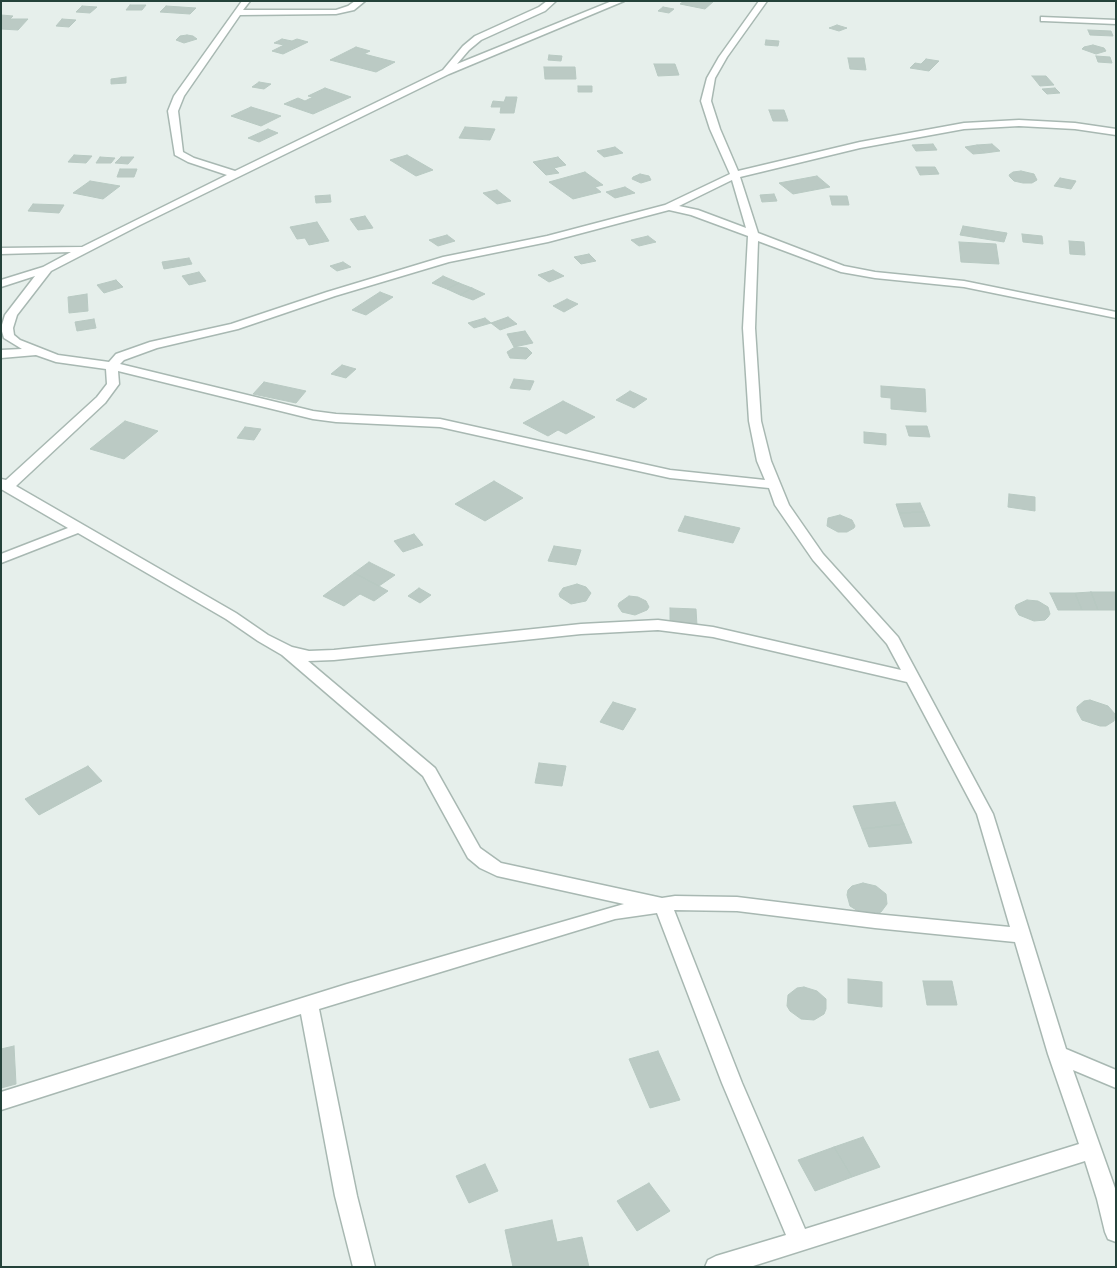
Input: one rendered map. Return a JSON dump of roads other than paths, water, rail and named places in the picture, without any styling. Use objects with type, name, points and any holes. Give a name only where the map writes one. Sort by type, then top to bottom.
[{"type":"street","points":[[235,174],[191,160],[178,152],[173,111],[179,96],[246,1]]},
{"type":"street","points":[[237,13],[336,12],[351,8],[361,1]]},
{"type":"street","points":[[446,72],[472,42],[542,9],[552,1]]},
{"type":"street","points":[[1,284],[47,268],[446,72],[620,1]]},
{"type":"street","points":[[763,1],[723,57],[711,78],[706,101],[715,129],[735,175],[753,235],[749,328],[755,421],[764,461],[782,505],[818,557],[893,641],[985,814],[1058,1054],[1108,1198],[1116,1232]]},
{"type":"street","points":[[1044,19],[1116,22]]},
{"type":"street","points":[[663,905],[497,869],[486,863],[474,853],[430,772],[287,651],[263,638],[231,616],[5,485],[101,400],[113,384],[112,366],[120,357],[154,345],[234,327],[331,294],[446,259],[548,239],[669,207],[735,175],[860,145],[964,126],[1020,123],[1075,126],[1116,132]]},
{"type":"street","points":[[669,207],[694,212],[842,270],[875,276],[964,284],[1116,315]]},
{"type":"street","points":[[1,251],[83,249]]},
{"type":"street","points":[[47,268],[11,314],[8,336],[37,352],[56,358],[112,366],[313,415],[336,418],[440,423],[611,463],[670,474],[774,485]]},
{"type":"street","points":[[1,354],[37,352]]},
{"type":"street","points":[[1,559],[79,528]]},
{"type":"street","points":[[287,651],[309,656],[334,656],[581,629],[658,625],[713,632],[913,678]]},
{"type":"street","points":[[1,1101],[309,1004],[615,912],[675,904],[737,904],[875,921],[1021,935]]},
{"type":"street","points":[[663,905],[732,1083],[799,1242]]},
{"type":"street","points":[[309,1004],[346,1196],[364,1267]]},
{"type":"street","points":[[1058,1054],[1116,1079]]},
{"type":"street","points":[[716,1267],[1092,1150]]}]
